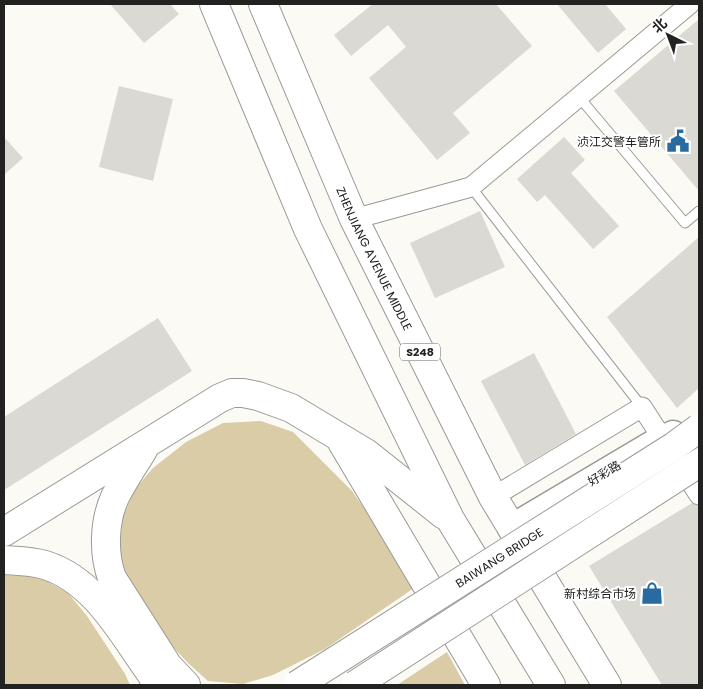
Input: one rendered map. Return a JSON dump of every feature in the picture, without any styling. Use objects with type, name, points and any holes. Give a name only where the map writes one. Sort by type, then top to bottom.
[{"type":"main road","points":[[214,4],[308,230],[450,519],[548,683]]},
{"type":"main road","name":"ZHENJIANG AVENUE MIDDLE","points":[[263,4],[354,219],[493,497],[607,685]]},
{"type":"main road","points":[[4,532],[220,398],[232,393],[258,396],[292,408],[366,453],[450,519]]},
{"type":"main road","name":"BAIWANG BRIDGE","points":[[297,685],[673,447],[699,428]]},
{"type":"main road","points":[[339,436],[486,685]]},
{"type":"main road","points":[[147,444],[114,499],[106,536],[107,564],[112,578],[168,666],[186,685]]},
{"type":"main road","points":[[356,685],[699,463]]},
{"type":"main road","points":[[4,560],[30,562],[46,566],[70,576],[81,584],[98,600],[152,675],[156,685]]},
{"type":"street","points":[[354,219],[471,187],[690,4]]},
{"type":"street","points":[[493,497],[642,407],[699,495]]},
{"type":"street","name":"好彩路","points":[[511,528],[663,439],[699,421]]},
{"type":"lane","points":[[579,97],[685,223],[699,211]]},
{"type":"lane","points":[[471,187],[642,407]]},
{"type":"shaded area","points":[[261,421],[293,432],[352,491],[414,588],[325,649],[273,675],[243,684],[208,681],[172,646],[117,567],[123,517],[135,489],[153,468],[186,442],[223,423]]},
{"type":"shaded area","points":[[4,575],[39,577],[68,593],[87,616],[125,674],[130,685],[4,685]]},
{"type":"shaded area","points":[[447,652],[465,685],[397,685]]},
{"type":"building","points":[[110,4],[170,4],[179,14],[144,43]]},
{"type":"building","points":[[373,4],[496,4],[532,46],[453,113],[470,133],[437,160],[369,78],[406,47],[388,25],[351,56],[334,35]]},
{"type":"building","points":[[557,4],[605,4],[626,29],[598,53]]},
{"type":"building","name":"浈江交警车管所","points":[[699,19],[699,191],[614,91]]},
{"type":"building","points":[[119,86],[173,99],[153,181],[99,167]]},
{"type":"building","points":[[4,137],[23,158],[4,175]]},
{"type":"building","points":[[564,137],[585,160],[571,173],[619,226],[593,249],[545,195],[537,202],[517,179]]},
{"type":"building","points":[[480,211],[505,267],[435,298],[410,243]]},
{"type":"building","points":[[699,237],[699,388],[677,408],[607,317]]},
{"type":"building","points":[[158,318],[192,371],[4,490],[4,417]]},
{"type":"building","points":[[534,353],[576,434],[525,465],[481,381]]},
{"type":"building","name":"新村综合市场","points":[[692,503],[699,506],[699,685],[662,685],[589,566]]},
{"type":"place","name":"浈江交警车管所","points":[[678,141]]},
{"type":"place","name":"新村综合市场","points":[[652,593]]}]
